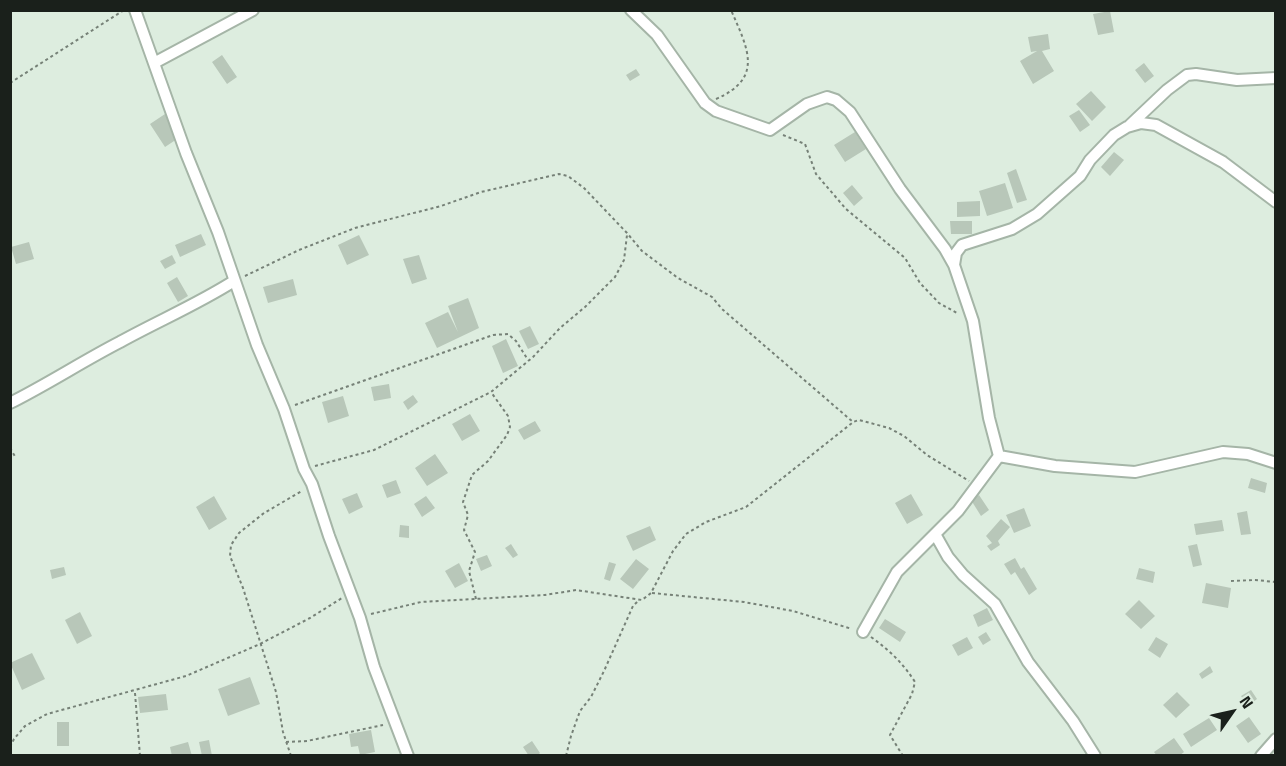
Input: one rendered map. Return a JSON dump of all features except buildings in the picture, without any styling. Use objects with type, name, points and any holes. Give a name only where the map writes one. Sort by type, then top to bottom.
[{"type":"street","points":[[135,10],[186,153],[218,231],[257,345],[284,409],[304,469],[312,484],[360,618],[374,667],[408,756]]},
{"type":"street","points":[[154,63],[253,10]]},
{"type":"street","points":[[631,10],[657,35],[705,103],[716,111],[770,130],[807,104],[827,97],[836,100],[850,112],[900,189],[945,249],[954,265],[973,321],[989,418],[999,456]]},
{"type":"street","points":[[1127,128],[1186,75],[1196,74],[1237,80],[1275,78]]},
{"type":"street","points":[[954,265],[956,253],[962,245],[1012,229],[1037,214],[1080,176],[1090,160],[1114,135],[1141,123],[1156,125],[1223,162],[1275,202]]},
{"type":"street","points":[[10,403],[115,344],[211,296],[234,281]]},
{"type":"street","points":[[999,456],[1055,466],[1122,472],[1147,470],[1223,452],[1248,454],[1275,463]]},
{"type":"street","points":[[863,632],[897,572],[958,511],[999,456]]},
{"type":"street","points":[[935,534],[948,557],[963,575],[995,604],[1028,662],[1067,712],[1095,756]]},
{"type":"street","points":[[1261,756],[1275,740]]},
{"type":"path","points":[[10,83],[124,10]]},
{"type":"path","points":[[705,103],[726,94],[746,78],[748,61],[744,40],[731,10]]},
{"type":"path","points":[[770,130],[805,144],[816,174],[846,209],[905,258],[920,282],[939,303],[973,321]]},
{"type":"path","points":[[234,281],[298,250],[355,228],[441,206],[481,192],[559,174],[567,176],[584,188],[642,251],[658,264],[711,297],[853,422]]},
{"type":"path","points":[[304,469],[374,450],[491,392],[549,342],[560,328],[585,308],[615,277],[624,260],[627,233]]},
{"type":"path","points":[[284,409],[493,335],[508,334],[516,341],[528,361]]},
{"type":"path","points":[[476,600],[469,571],[475,552],[464,530],[468,515],[463,502],[472,475],[488,461],[507,435],[510,427],[508,416],[491,392]]},
{"type":"path","points":[[566,756],[580,711],[591,697],[633,606],[651,593],[673,551],[686,534],[706,522],[746,507],[853,422],[859,420],[889,428],[976,486]]},
{"type":"path","points":[[10,448],[16,458]]},
{"type":"path","points":[[291,756],[276,692],[243,588],[230,556],[231,544],[239,533],[312,484]]},
{"type":"path","points":[[1231,580],[1275,582]]},
{"type":"path","points":[[360,618],[421,602],[476,600],[489,597],[545,595],[576,591],[639,600]]},
{"type":"path","points":[[10,747],[25,726],[47,714],[186,676],[260,645],[350,593]]},
{"type":"path","points":[[651,593],[744,602],[793,611],[863,632],[887,649],[906,668],[915,682],[912,694],[890,735],[903,756]]},
{"type":"path","points":[[135,691],[141,756]]},
{"type":"path","points":[[286,742],[307,741],[395,723]]}]
